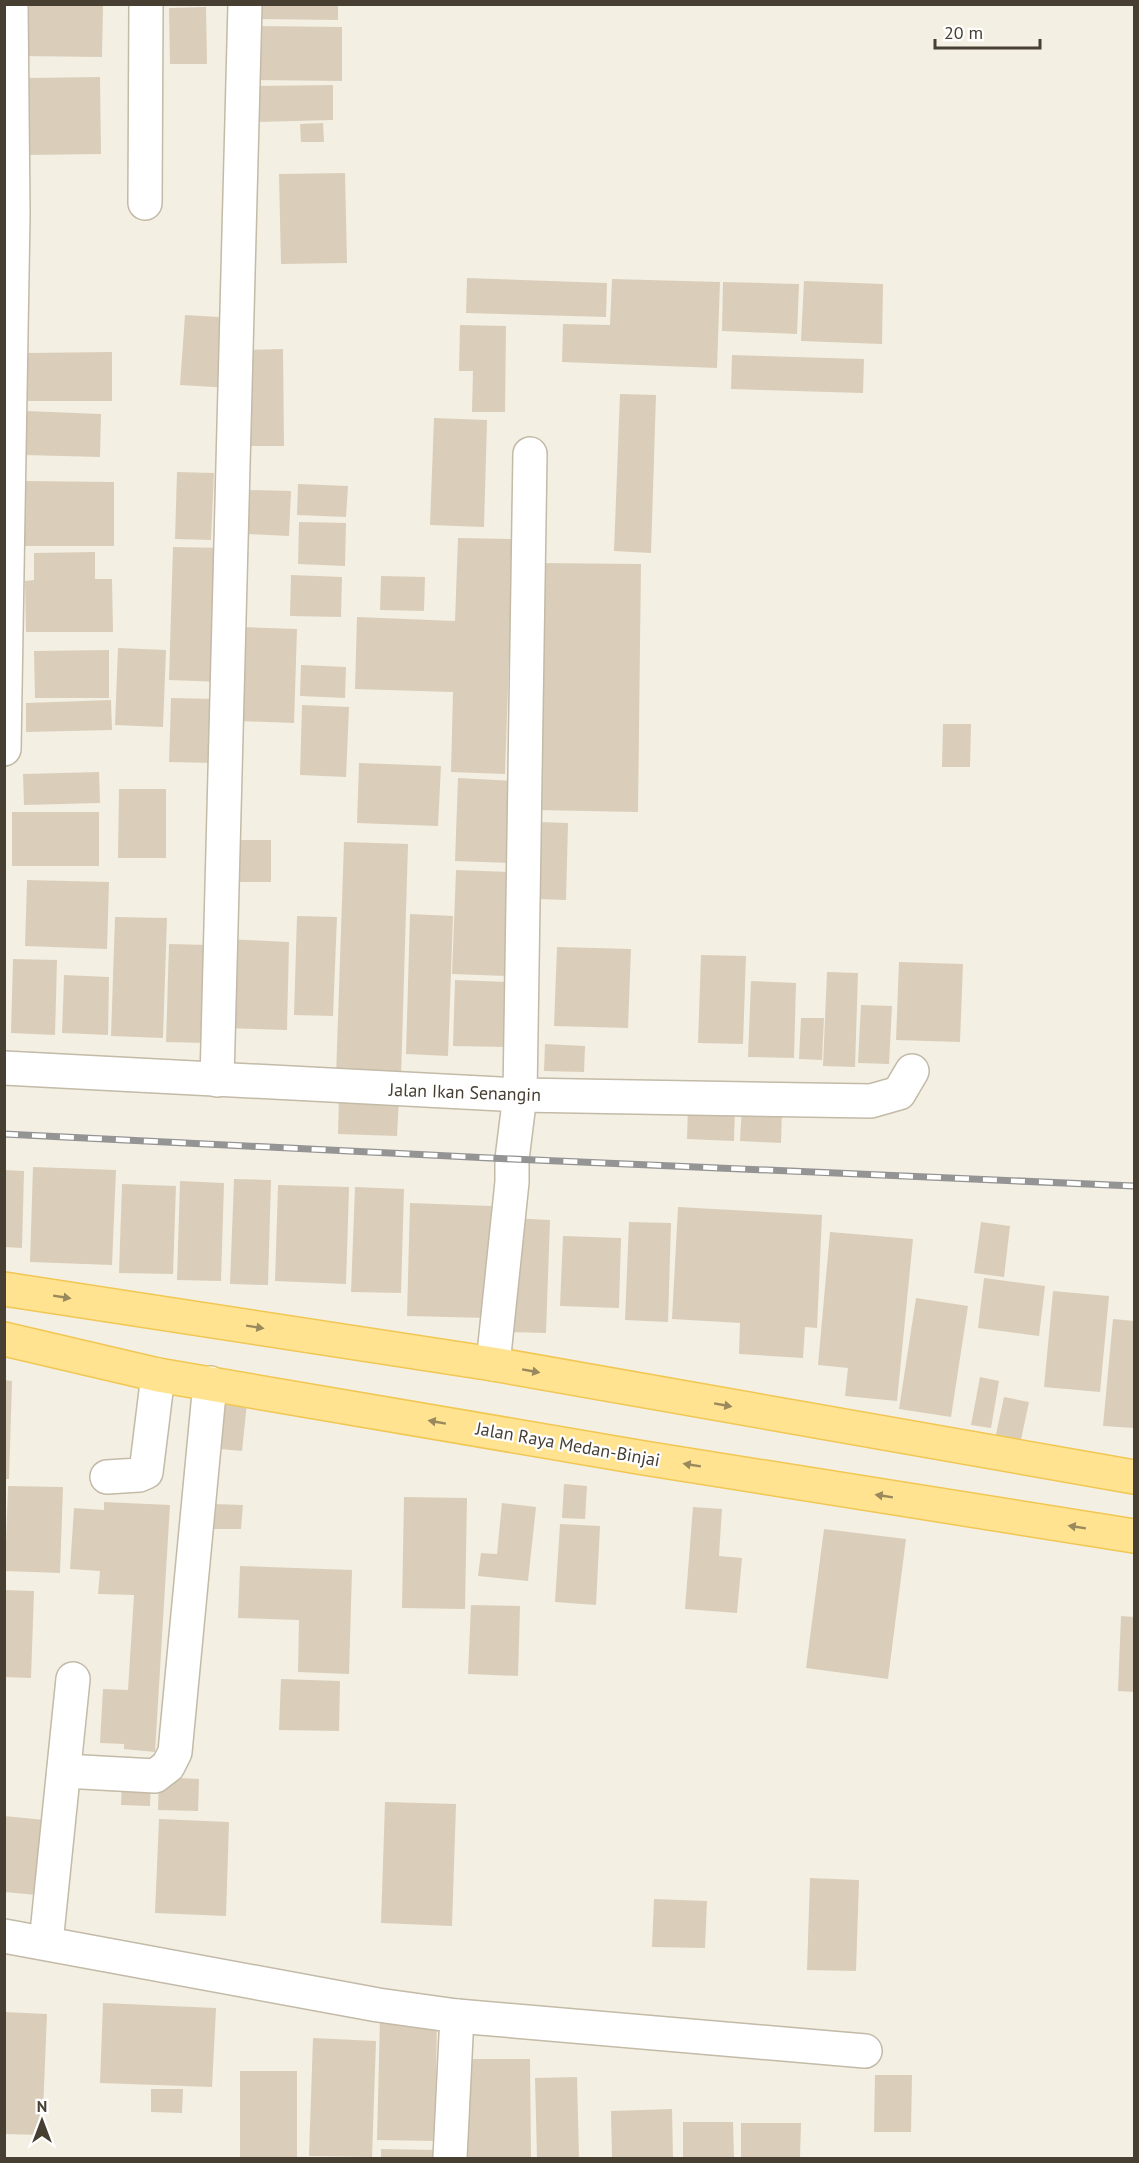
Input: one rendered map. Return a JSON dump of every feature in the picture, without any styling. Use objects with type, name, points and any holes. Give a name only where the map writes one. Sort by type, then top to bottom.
[{"type":"main road","points":[[4,1289],[493,1364],[1134,1477]]},
{"type":"main road","name":"Jalan Raya Medan-Binjai","points":[[4,1340],[158,1375],[644,1458],[1134,1536]]},
{"type":"street","points":[[4,749],[13,213],[11,4]]},
{"type":"street","points":[[145,203],[146,4]]},
{"type":"street","points":[[217,1080],[245,4]]},
{"type":"street","points":[[493,1364],[520,1095],[530,454]]},
{"type":"street","name":"Jalan Ikan Senangin","points":[[4,1068],[520,1095],[871,1101],[899,1093],[912,1071]]},
{"type":"street","points":[[106,1477],[139,1475],[146,1472],[158,1375]]},
{"type":"street","points":[[64,1771],[155,1776],[168,1766],[175,1752],[210,1383]]},
{"type":"street","points":[[46,1942],[73,1679]]},
{"type":"street","points":[[4,1936],[378,2005],[457,2016],[865,2050]]},
{"type":"street","points":[[450,2158],[457,2016]]},
{"type":"building","points":[[259,4],[338,4],[338,20],[259,19]]},
{"type":"building","points":[[19,5],[103,5],[102,57],[19,56]]},
{"type":"building","points":[[206,7],[207,64],[170,64],[169,8]]},
{"type":"building","points":[[254,26],[342,27],[342,81],[254,80]]},
{"type":"building","points":[[100,77],[101,154],[29,155],[27,78]]},
{"type":"building","points":[[333,85],[333,120],[256,122],[255,86]]},
{"type":"building","points":[[323,123],[324,142],[301,142],[300,124]]},
{"type":"building","points":[[345,173],[347,263],[281,264],[279,174]]},
{"type":"building","points":[[467,278],[607,283],[606,317],[466,313]]},
{"type":"building","points":[[612,279],[720,282],[717,368],[562,362],[563,324],[610,325]]},
{"type":"building","points":[[804,281],[883,284],[882,344],[801,341]]},
{"type":"building","points":[[723,282],[799,284],[797,334],[722,331]]},
{"type":"building","points":[[185,315],[236,318],[231,388],[180,385]]},
{"type":"building","points":[[460,325],[506,326],[505,412],[472,412],[473,371],[459,371]]},
{"type":"building","points":[[283,349],[284,446],[247,446],[245,350]]},
{"type":"building","points":[[112,352],[112,401],[27,401],[26,353]]},
{"type":"building","points":[[732,355],[864,359],[863,393],[731,389]]},
{"type":"building","points":[[620,394],[656,395],[651,553],[614,551]]},
{"type":"building","points":[[26,411],[101,414],[100,457],[24,455]]},
{"type":"building","points":[[434,418],[487,420],[484,527],[430,525]]},
{"type":"building","points":[[177,472],[214,473],[211,540],[175,539]]},
{"type":"building","points":[[25,481],[114,482],[114,546],[25,546]]},
{"type":"building","points":[[298,484],[348,486],[346,517],[297,515]]},
{"type":"building","points":[[249,490],[291,491],[289,536],[248,534]]},
{"type":"building","points":[[299,522],[346,523],[345,566],[298,564]]},
{"type":"building","points":[[458,538],[513,539],[505,774],[451,772],[453,692],[355,689],[357,617],[455,621]]},
{"type":"building","points":[[173,547],[226,548],[221,682],[169,680]]},
{"type":"building","points":[[95,552],[95,579],[112,579],[113,632],[26,632],[25,581],[34,580],[34,553]]},
{"type":"building","points":[[540,563],[641,564],[638,812],[536,810]]},
{"type":"building","points":[[291,575],[342,577],[341,617],[290,616]]},
{"type":"building","points":[[381,576],[425,577],[424,611],[380,610]]},
{"type":"building","points":[[241,627],[297,629],[294,723],[238,721]]},
{"type":"building","points":[[118,648],[166,650],[163,727],[115,725]]},
{"type":"building","points":[[109,650],[109,698],[35,698],[34,651]]},
{"type":"building","points":[[301,665],[346,667],[345,698],[300,696]]},
{"type":"building","points":[[171,698],[216,699],[213,763],[169,762]]},
{"type":"building","points":[[111,700],[112,730],[26,732],[26,703]]},
{"type":"building","points":[[302,705],[349,707],[346,777],[300,775]]},
{"type":"building","points":[[943,724],[971,724],[970,767],[942,767]]},
{"type":"building","points":[[359,763],[441,766],[438,826],[357,823]]},
{"type":"building","points":[[99,772],[100,803],[24,805],[23,774]]},
{"type":"building","points":[[458,778],[516,781],[513,863],[455,861]]},
{"type":"building","points":[[119,789],[166,789],[166,858],[118,858]]},
{"type":"building","points":[[12,812],[99,812],[99,866],[12,866]]},
{"type":"building","points":[[540,822],[568,823],[566,900],[537,899]]},
{"type":"building","points":[[227,840],[271,840],[271,882],[227,882]]},
{"type":"building","points":[[344,842],[408,844],[401,1078],[336,1077]]},
{"type":"building","points":[[456,870],[509,872],[506,976],[452,974]]},
{"type":"building","points":[[27,880],[109,882],[107,949],[25,946]]},
{"type":"building","points":[[410,914],[453,916],[448,1056],[406,1054]]},
{"type":"building","points":[[297,916],[337,917],[333,1016],[294,1015]]},
{"type":"building","points":[[115,917],[167,918],[163,1038],[111,1036]]},
{"type":"building","points":[[227,939],[289,942],[287,1030],[224,1028]]},
{"type":"building","points":[[169,944],[210,945],[206,1043],[166,1042]]},
{"type":"building","points":[[557,947],[631,949],[628,1028],[554,1026]]},
{"type":"building","points":[[701,955],[746,956],[743,1044],[698,1043]]},
{"type":"building","points":[[13,959],[57,960],[55,1035],[11,1033]]},
{"type":"building","points":[[899,962],[963,964],[960,1042],[896,1040]]},
{"type":"building","points":[[827,972],[858,973],[855,1067],[823,1066]]},
{"type":"building","points":[[64,975],[109,977],[108,1035],[62,1033]]},
{"type":"building","points":[[455,980],[509,982],[506,1047],[453,1046]]},
{"type":"building","points":[[751,981],[796,983],[794,1058],[748,1057]]},
{"type":"building","points":[[861,1005],[892,1006],[889,1064],[858,1063]]},
{"type":"building","points":[[801,1018],[824,1018],[822,1060],[799,1059]]},
{"type":"building","points":[[545,1044],[585,1046],[584,1072],[544,1071]]},
{"type":"building","points":[[339,1096],[399,1098],[397,1136],[338,1134]]},
{"type":"building","points":[[688,1105],[735,1106],[734,1141],[687,1139]]},
{"type":"building","points":[[742,1106],[782,1108],[781,1143],[740,1141]]},
{"type":"building","points":[[33,1167],[116,1170],[112,1265],[30,1262]]},
{"type":"building","points":[[4,1170],[24,1171],[22,1248],[4,1247]]},
{"type":"building","points":[[234,1179],[271,1180],[268,1285],[230,1284]]},
{"type":"building","points":[[180,1181],[224,1183],[221,1281],[177,1280]]},
{"type":"building","points":[[122,1184],[176,1186],[173,1274],[119,1273]]},
{"type":"building","points":[[278,1185],[349,1187],[346,1284],[275,1281]]},
{"type":"building","points":[[355,1187],[404,1189],[401,1293],[351,1292]]},
{"type":"building","points":[[410,1203],[492,1206],[489,1318],[407,1316]]},
{"type":"building","points":[[678,1207],[822,1215],[817,1328],[805,1327],[803,1358],[739,1354],[740,1323],[672,1319]]},
{"type":"building","points":[[511,1218],[550,1220],[546,1333],[507,1332]]},
{"type":"building","points":[[629,1222],[671,1223],[668,1322],[625,1320]]},
{"type":"building","points":[[981,1222],[1010,1226],[1004,1277],[974,1273]]},
{"type":"building","points":[[830,1232],[913,1239],[897,1401],[845,1396],[848,1368],[818,1365]]},
{"type":"building","points":[[563,1236],[621,1238],[619,1308],[560,1306]]},
{"type":"building","points":[[984,1278],[1045,1286],[1039,1336],[978,1328]]},
{"type":"building","points":[[1053,1291],[1109,1296],[1100,1392],[1044,1387]]},
{"type":"building","points":[[916,1298],[968,1306],[951,1417],[899,1409]]},
{"type":"building","points":[[1113,1319],[1134,1321],[1134,1428],[1103,1426]]},
{"type":"building","points":[[980,1377],[999,1381],[991,1428],[971,1425]]},
{"type":"building","points":[[4,1380],[12,1381],[9,1479],[4,1479]]},
{"type":"building","points":[[1004,1397],[1029,1402],[1019,1449],[994,1444]]},
{"type":"building","points":[[224,1401],[247,1403],[242,1451],[220,1449]]},
{"type":"building","points":[[564,1484],[587,1486],[585,1519],[562,1518]]},
{"type":"building","points":[[8,1486],[63,1487],[60,1573],[5,1571]]},
{"type":"building","points":[[404,1497],[467,1498],[465,1609],[402,1608]]},
{"type":"building","points":[[104,1502],[170,1505],[155,1752],[124,1749],[124,1744],[100,1743],[103,1689],[128,1690],[134,1595],[98,1594],[100,1571],[70,1569],[74,1508],[104,1510]]},
{"type":"building","points":[[502,1503],[536,1507],[528,1581],[478,1576],[481,1553],[497,1554]]},
{"type":"building","points":[[214,1504],[243,1505],[241,1529],[213,1529]]},
{"type":"building","points":[[693,1507],[722,1509],[719,1556],[742,1558],[737,1613],[685,1609]]},
{"type":"building","points":[[560,1524],[600,1526],[596,1605],[555,1602]]},
{"type":"building","points":[[824,1529],[906,1539],[888,1679],[806,1668]]},
{"type":"building","points":[[240,1566],[352,1570],[349,1674],[298,1672],[299,1620],[238,1618]]},
{"type":"building","points":[[4,1590],[34,1591],[31,1678],[4,1677]]},
{"type":"building","points":[[471,1605],[520,1606],[518,1676],[468,1674]]},
{"type":"building","points":[[1121,1616],[1134,1617],[1134,1692],[1118,1691]]},
{"type":"building","points":[[281,1679],[340,1681],[339,1731],[279,1730]]},
{"type":"building","points":[[159,1777],[199,1779],[198,1811],[158,1810]]},
{"type":"building","points":[[122,1778],[151,1779],[150,1806],[121,1805]]},
{"type":"building","points":[[385,1802],[456,1804],[452,1926],[381,1923]]},
{"type":"building","points":[[4,1816],[45,1820],[37,1895],[4,1892]]},
{"type":"building","points":[[159,1819],[229,1822],[226,1916],[155,1913]]},
{"type":"building","points":[[810,1878],[859,1880],[856,1971],[807,1970]]},
{"type":"building","points":[[654,1899],[707,1901],[705,1948],[652,1947]]},
{"type":"building","points":[[103,2003],[216,2008],[212,2087],[100,2083]]},
{"type":"building","points":[[4,2012],[47,2014],[42,2135],[4,2134]]},
{"type":"building","points":[[380,2018],[437,2019],[435,2141],[377,2140]]},
{"type":"building","points":[[313,2038],[376,2041],[372,2157],[309,2156]]},
{"type":"building","points":[[465,2059],[530,2059],[531,2158],[467,2158]]},
{"type":"building","points":[[240,2071],[297,2071],[297,2158],[240,2158]]},
{"type":"building","points":[[875,2075],[912,2075],[911,2132],[874,2132]]},
{"type":"building","points":[[577,2077],[579,2158],[537,2158],[535,2078]]},
{"type":"building","points":[[151,2089],[183,2089],[182,2113],[151,2112]]},
{"type":"building","points":[[672,2109],[673,2158],[612,2158],[611,2111]]},
{"type":"building","points":[[683,2122],[733,2122],[734,2158],[683,2158]]},
{"type":"building","points":[[741,2123],[801,2123],[800,2158],[741,2158]]},
{"type":"building","points":[[381,2149],[436,2150],[436,2158],[381,2158]]},
{"type":"railway","points":[[4,1134],[1134,1186]]}]
